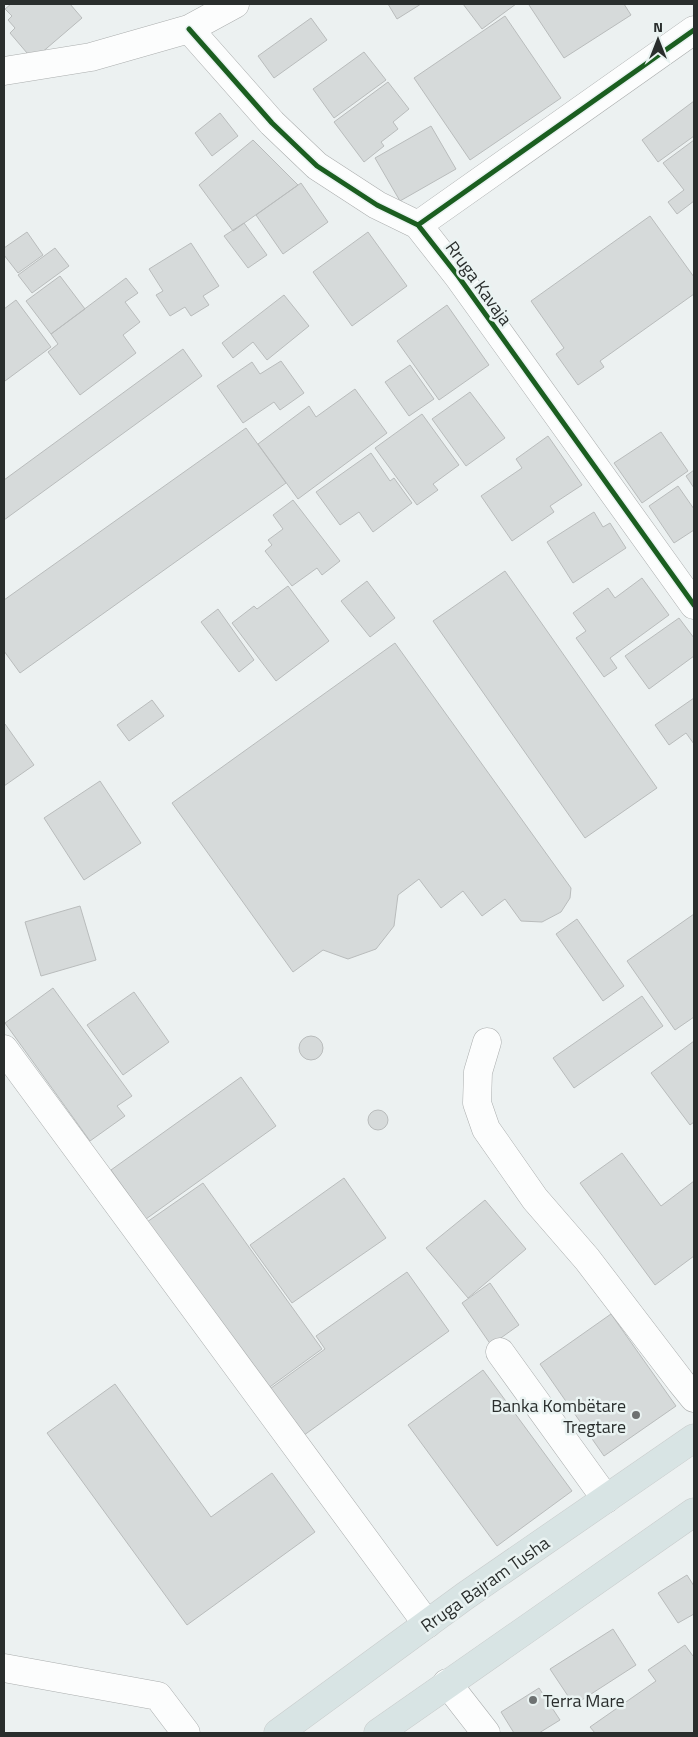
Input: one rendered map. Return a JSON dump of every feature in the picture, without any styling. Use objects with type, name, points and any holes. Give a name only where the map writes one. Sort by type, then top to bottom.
[{"type":"main road","name":"Rruga Bajram Tusha","points":[[278,1733],[465,1596],[694,1438]]},
{"type":"main road","points":[[378,1733],[694,1512]]},
{"type":"street","points":[[4,71],[91,57],[189,29],[235,4]]},
{"type":"street","name":"Rruga Kavaja","points":[[189,29],[272,123],[317,166],[377,205],[418,225],[458,276],[694,603]]},
{"type":"street","points":[[418,225],[694,30]]},
{"type":"street","points":[[487,1042],[478,1072],[477,1103],[486,1129],[535,1199],[587,1259],[694,1398]]},
{"type":"street","points":[[4,1049],[427,1624]]},
{"type":"street","points":[[500,1352],[606,1499]]},
{"type":"street","points":[[4,1668],[158,1696],[186,1733]]},
{"type":"street","points":[[447,1684],[486,1733]]},
{"type":"building","points":[[11,4],[70,4],[82,18],[33,60],[10,33],[15,28],[8,20],[12,16],[5,9]]},
{"type":"building","points":[[388,4],[421,4],[397,19]]},
{"type":"building","points":[[463,4],[516,4],[482,29]]},
{"type":"building","points":[[624,4],[631,15],[564,58],[529,5]]},
{"type":"building","points":[[505,16],[561,98],[470,160],[414,78]]},
{"type":"building","points":[[311,18],[327,40],[274,78],[258,56]]},
{"type":"building","points":[[364,52],[386,80],[334,118],[313,89]]},
{"type":"building","points":[[388,82],[409,109],[393,122],[398,129],[381,142],[384,146],[364,162],[334,122]]},
{"type":"building","points":[[694,101],[694,136],[658,162],[642,140]]},
{"type":"building","points":[[220,113],[238,136],[212,156],[195,133]]},
{"type":"building","points":[[431,126],[456,169],[400,201],[375,158]]},
{"type":"building","points":[[253,140],[298,185],[233,231],[199,185]]},
{"type":"building","points":[[694,140],[694,201],[677,214],[668,202],[684,190],[663,163]]},
{"type":"building","points":[[301,183],[328,222],[283,254],[256,215]]},
{"type":"building","points":[[650,216],[694,277],[694,294],[600,361],[604,367],[578,385],[556,354],[564,348],[531,301]]},
{"type":"building","points":[[244,223],[267,255],[248,268],[224,236]]},
{"type":"building","points":[[27,232],[43,255],[18,273],[4,255],[4,248]]},
{"type":"building","points":[[368,232],[407,286],[352,326],[313,272]]},
{"type":"building","points":[[191,243],[219,286],[203,296],[209,305],[191,316],[185,307],[170,316],[156,295],[163,291],[149,269]]},
{"type":"building","points":[[55,248],[69,266],[32,293],[18,275]]},
{"type":"building","points":[[60,276],[85,309],[51,334],[26,301]]},
{"type":"building","points":[[126,278],[138,293],[125,302],[140,322],[123,335],[136,353],[80,395],[48,352],[58,344],[51,334]]},
{"type":"building","points":[[284,295],[309,326],[267,360],[253,342],[233,358],[222,343]]},
{"type":"building","points":[[16,300],[51,347],[5,381],[4,309]]},
{"type":"building","points":[[447,305],[489,365],[439,400],[397,341]]},
{"type":"building","points":[[183,349],[202,376],[4,520],[4,480]]},
{"type":"building","points":[[281,361],[304,393],[280,410],[274,402],[243,423],[217,386],[252,362],[260,374]]},
{"type":"building","points":[[410,365],[434,399],[409,416],[385,382]]},
{"type":"building","points":[[355,389],[387,433],[298,499],[258,444],[309,406],[316,417]]},
{"type":"building","points":[[470,392],[505,438],[466,466],[432,419]]},
{"type":"building","points":[[422,414],[459,465],[433,484],[438,490],[417,505],[375,448]]},
{"type":"building","points":[[246,428],[286,483],[20,673],[4,651],[4,600]]},
{"type":"building","points":[[661,432],[688,471],[642,503],[614,463]]},
{"type":"building","points":[[548,436],[582,485],[550,506],[554,512],[512,541],[481,496],[522,468],[516,459]]},
{"type":"building","points":[[371,453],[390,481],[394,478],[412,503],[373,532],[359,512],[340,525],[316,492]]},
{"type":"building","points":[[694,470],[694,488],[686,476]]},
{"type":"building","points":[[678,486],[694,509],[694,530],[674,543],[649,506]]},
{"type":"building","points":[[293,500],[340,561],[322,575],[317,568],[292,586],[265,551],[272,545],[268,540],[283,529],[273,515]]},
{"type":"building","points":[[594,512],[603,527],[610,523],[626,548],[573,583],[547,542]]},
{"type":"building","points":[[505,571],[657,788],[585,838],[433,621]]},
{"type":"building","points":[[642,578],[669,615],[610,658],[617,668],[604,677],[576,638],[586,631],[573,613],[608,588],[615,598]]},
{"type":"building","points":[[367,581],[395,618],[370,637],[341,601]]},
{"type":"building","points":[[288,586],[329,641],[276,681],[232,623],[254,606],[257,609]]},
{"type":"building","points":[[218,609],[254,660],[239,672],[201,622]]},
{"type":"building","points":[[679,618],[694,638],[694,656],[649,689],[625,656]]},
{"type":"building","points":[[395,643],[571,888],[570,898],[561,912],[542,922],[521,921],[505,899],[482,916],[463,891],[441,908],[419,879],[398,895],[394,926],[376,949],[348,959],[323,950],[293,972],[172,803]]},
{"type":"building","points":[[694,698],[694,744],[686,733],[669,745],[655,725]]},
{"type":"building","points":[[152,700],[164,716],[129,741],[117,725]]},
{"type":"building","points":[[4,725],[34,765],[4,786]]},
{"type":"building","points":[[100,781],[141,843],[84,880],[44,818]]},
{"type":"building","points":[[80,906],[96,960],[41,976],[25,922]]},
{"type":"building","points":[[694,914],[694,1017],[675,1030],[627,961]]},
{"type":"building","points":[[577,919],[624,986],[603,1001],[556,934]]},
{"type":"building","points":[[53,988],[132,1096],[117,1106],[125,1116],[90,1141],[5,1023]]},
{"type":"building","points":[[134,992],[169,1042],[123,1075],[87,1025]]},
{"type":"building","points":[[642,996],[663,1026],[574,1088],[553,1058]]},
{"type":"building","points":[[311,1036],[320,1039],[323,1048],[320,1057],[311,1060],[302,1057],[299,1048],[302,1039]]},
{"type":"building","points":[[694,1041],[694,1122],[690,1125],[651,1073]]},
{"type":"building","points":[[241,1077],[276,1126],[146,1219],[111,1170]]},
{"type":"building","points":[[378,1110],[385,1113],[388,1120],[385,1127],[378,1130],[371,1127],[368,1120],[371,1113]]},
{"type":"building","points":[[622,1153],[661,1206],[694,1181],[694,1256],[655,1285],[580,1183]]},
{"type":"building","points":[[344,1178],[386,1238],[292,1303],[250,1245]]},
{"type":"building","points":[[203,1183],[322,1349],[267,1389],[147,1222]]},
{"type":"building","points":[[485,1200],[526,1249],[468,1298],[426,1248]]},
{"type":"building","points":[[407,1272],[449,1331],[300,1438],[267,1391],[325,1349],[316,1336]]},
{"type":"building","points":[[490,1283],[519,1325],[491,1345],[462,1303]]},
{"type":"building","points":[[611,1314],[676,1406],[604,1456],[540,1364]]},
{"type":"building","points":[[483,1370],[572,1491],[497,1546],[408,1425]]},
{"type":"building","points":[[115,1384],[211,1517],[272,1473],[315,1532],[187,1625],[47,1433]]},
{"type":"building","points":[[687,1575],[694,1586],[694,1614],[678,1623],[658,1593]]},
{"type":"building","points":[[613,1629],[636,1665],[574,1705],[550,1669]]},
{"type":"building","points":[[685,1645],[694,1655],[694,1733],[595,1733],[590,1727],[656,1681],[648,1670]]},
{"type":"building","name":"Terra Mare","points":[[539,1688],[560,1720],[539,1733],[514,1733],[501,1712]]},
{"type":"cycle path","points":[[189,29],[272,123],[317,166],[377,205],[418,225],[458,276],[694,605]]},
{"type":"cycle path","points":[[418,225],[694,30]]},
{"type":"place","name":"Banka Kombëtare Tregtare","points":[[636,1415]]},
{"type":"place","name":"Terra Mare","points":[[533,1700]]}]
